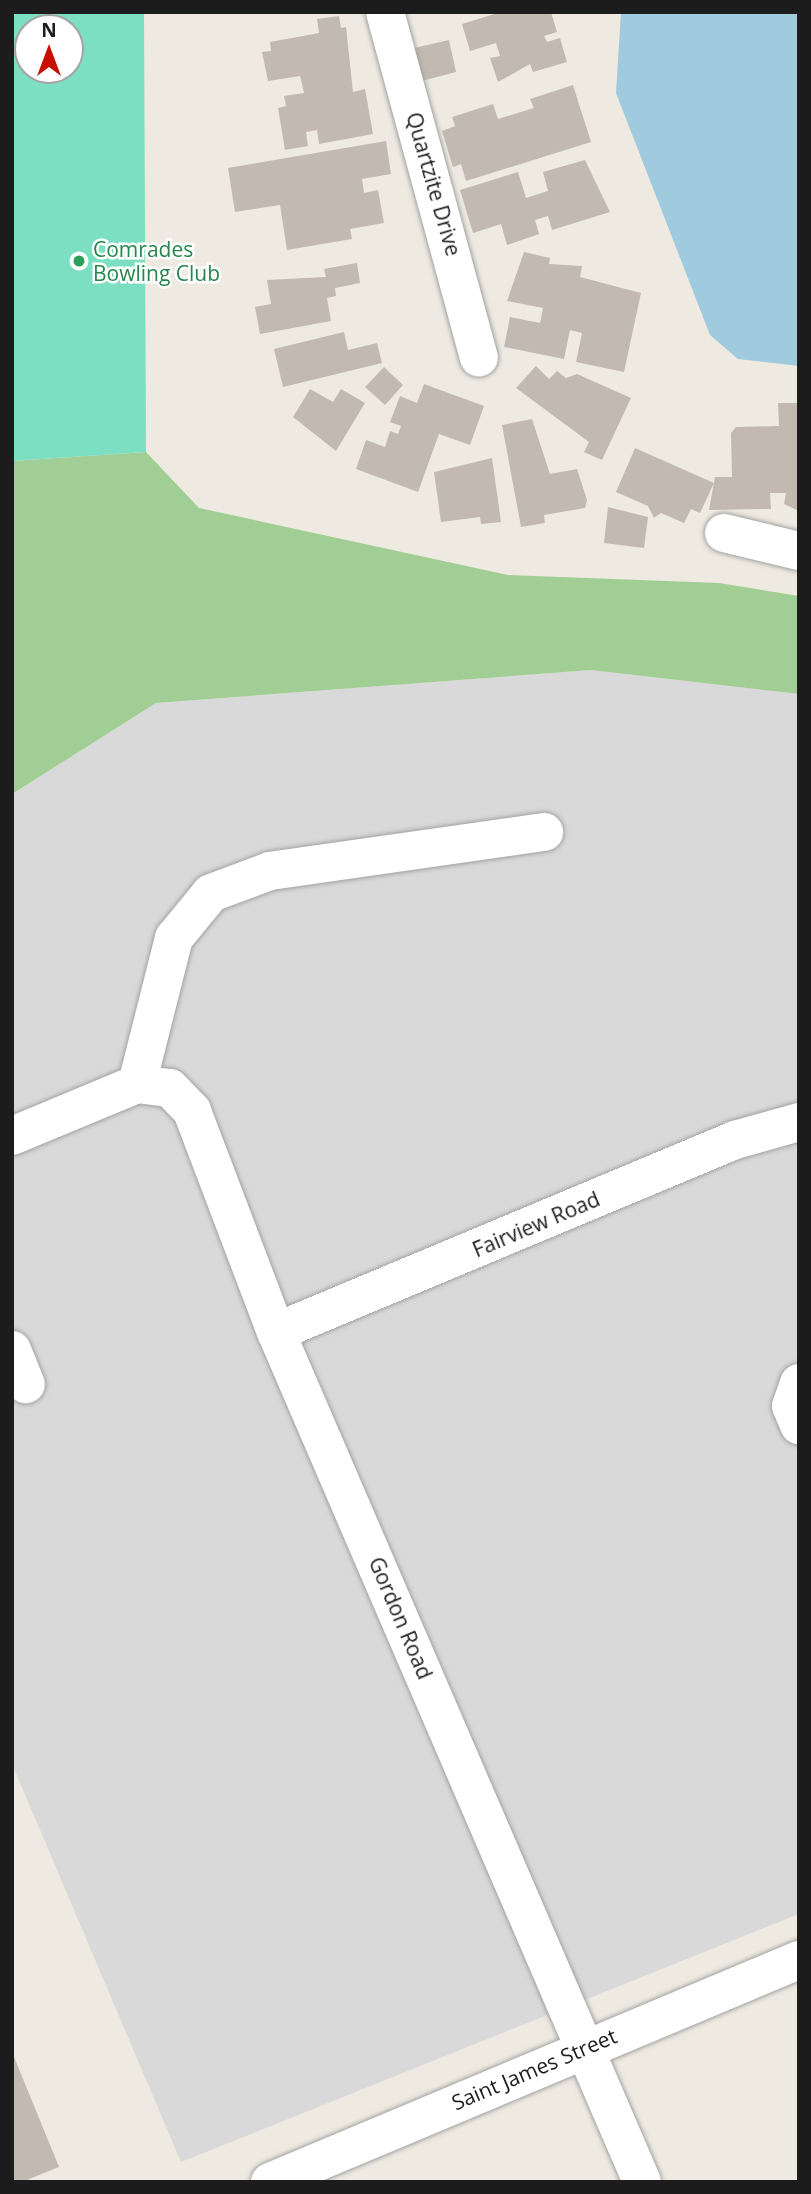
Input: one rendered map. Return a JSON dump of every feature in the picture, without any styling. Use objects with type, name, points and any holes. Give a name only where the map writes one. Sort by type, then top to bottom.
[{"type":"street","name":"Quartzite Drive","points":[[385,12],[479,357]]},
{"type":"street","points":[[724,533],[799,551]]},
{"type":"street","points":[[12,1136],[137,1084],[174,937],[211,893],[270,871],[544,831]]},
{"type":"street","name":"Gordon Road","points":[[137,1084],[170,1088],[192,1111],[276,1332],[586,2046],[642,2182]]},
{"type":"street","name":"Fairview Road","points":[[276,1332],[735,1140],[799,1122]]},
{"type":"street","points":[[799,1383],[791,1406],[799,1424]]},
{"type":"street","name":"Saint James Street","points":[[274,2181],[586,2046],[799,1960]]},
{"type":"shaded area","points":[[591,670],[799,694],[799,1914],[181,2162],[12,1764],[12,794],[156,703]]},
{"type":"green space","name":"Comrades Bowling Club","points":[[12,12],[144,12],[146,452],[12,461]]},
{"type":"green space","points":[[146,452],[199,508],[508,575],[719,583],[799,596],[799,694],[591,670],[156,703],[12,794],[12,461]]},
{"type":"water","points":[[621,12],[799,12],[799,366],[738,359],[710,335],[616,93]]},
{"type":"building","points":[[501,12],[551,12],[557,32],[544,36],[547,42],[560,38],[567,62],[533,72],[530,64],[498,82],[490,58],[500,56],[496,43],[470,51],[462,24]]},
{"type":"building","points":[[339,16],[341,28],[346,27],[353,92],[365,89],[373,134],[319,144],[317,130],[306,132],[308,146],[285,150],[278,108],[286,106],[284,96],[304,93],[300,76],[268,81],[262,52],[271,51],[270,42],[319,33],[317,19]]},
{"type":"building","points":[[449,40],[456,72],[422,81],[414,48]]},
{"type":"building","points":[[573,85],[591,142],[466,181],[461,164],[453,167],[442,131],[455,126],[452,117],[493,104],[498,119],[534,108],[530,99]]},
{"type":"building","points":[[386,141],[391,174],[362,179],[364,193],[378,190],[384,223],[350,229],[352,239],[287,250],[280,205],[235,212],[228,168]]},
{"type":"building","points":[[585,160],[610,212],[552,230],[548,216],[535,220],[539,234],[507,245],[501,224],[473,233],[460,190],[518,172],[526,198],[548,191],[543,172]]},
{"type":"building","points":[[524,252],[550,258],[549,264],[582,266],[580,277],[641,293],[624,372],[576,362],[582,333],[570,330],[564,359],[504,347],[510,317],[540,323],[543,308],[507,301]]},
{"type":"building","points":[[357,263],[360,283],[335,288],[336,296],[327,298],[331,321],[260,334],[255,307],[271,304],[267,280],[326,277],[324,269]]},
{"type":"building","points":[[344,332],[348,350],[377,343],[382,363],[283,387],[274,349]]},
{"type":"building","points":[[536,366],[549,379],[557,371],[566,378],[577,374],[631,398],[602,460],[584,452],[589,442],[516,388]]},
{"type":"building","points":[[384,367],[403,385],[385,405],[365,387]]},
{"type":"building","points":[[424,384],[484,406],[470,445],[439,434],[418,492],[356,469],[366,440],[385,447],[390,431],[398,434],[401,426],[390,422],[400,396],[417,403]]},
{"type":"building","points":[[310,389],[333,402],[341,389],[365,403],[336,451],[293,417]]},
{"type":"building","points":[[778,403],[799,403],[799,511],[784,504],[786,493],[770,493],[771,509],[709,510],[715,477],[732,477],[731,433],[736,427],[779,426]]},
{"type":"building","points":[[532,419],[550,474],[577,469],[587,500],[585,508],[544,515],[545,523],[521,527],[502,425]]},
{"type":"building","points":[[635,448],[714,483],[700,513],[691,509],[684,523],[661,513],[654,518],[648,506],[616,492]]},
{"type":"building","points":[[492,458],[501,522],[481,524],[480,517],[441,522],[434,472]]},
{"type":"building","points":[[608,507],[648,517],[644,548],[604,543]]},
{"type":"building","points":[[12,2052],[59,2167],[22,2182],[12,2182]]},
{"type":"place","name":"Comrades Bowling Club","points":[[79,261]]}]
